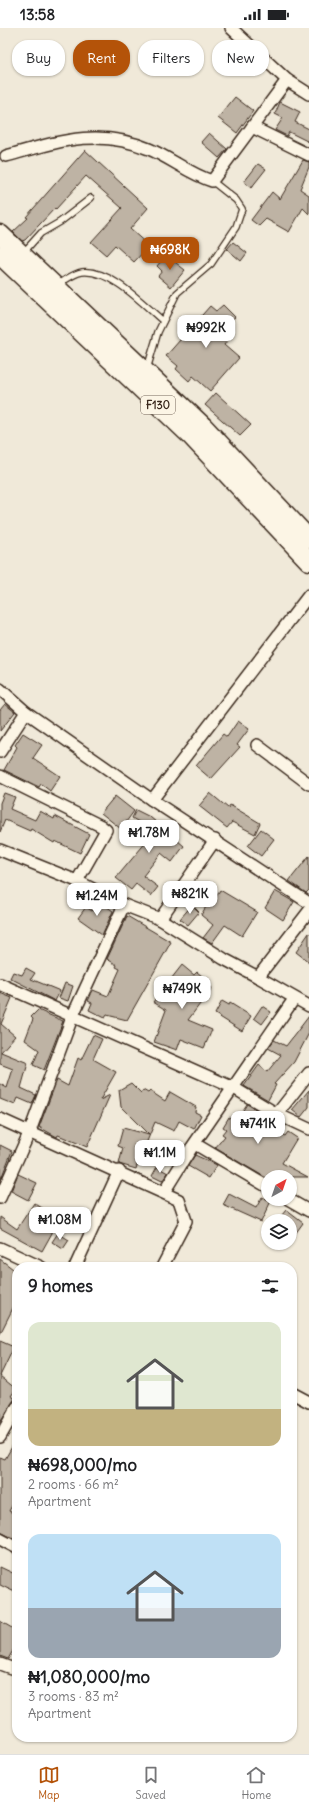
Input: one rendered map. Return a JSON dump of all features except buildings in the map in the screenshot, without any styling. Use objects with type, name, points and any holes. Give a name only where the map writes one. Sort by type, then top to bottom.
[{"type":"main road","name":"F130","points":[[0,234],[203,426],[309,539]]},
{"type":"main road","name":"F130","points":[[0,255],[192,437],[309,561]]},
{"type":"street","points":[[231,28],[287,80],[309,94]]},
{"type":"street","points":[[6,156],[72,138],[96,136],[116,138],[149,149],[212,181],[287,80]]},
{"type":"street","points":[[252,127],[309,155]]},
{"type":"street","points":[[152,800],[309,594]]},
{"type":"street","points":[[0,689],[26,712],[152,800],[309,903]]},
{"type":"street","points":[[0,752],[26,712]]},
{"type":"street","points":[[257,744],[309,784]]},
{"type":"street","points":[[0,776],[101,826],[106,830],[77,881]]},
{"type":"street","points":[[160,919],[215,840]]},
{"type":"street","points":[[0,850],[77,881],[124,905],[160,919],[224,959],[309,1006]]},
{"type":"street","points":[[0,1198],[30,1131],[73,1015],[124,905]]},
{"type":"street","points":[[258,977],[309,911]]},
{"type":"street","points":[[0,984],[73,1015],[234,1088],[277,1114],[309,1129]]},
{"type":"street","points":[[164,1192],[294,999]]},
{"type":"street","points":[[277,1114],[309,1074]]},
{"type":"street","points":[[0,1118],[119,1171],[179,1200],[186,1221],[165,1262]]},
{"type":"street","points":[[195,1144],[261,1183]]},
{"type":"street","points":[[77,1262],[119,1171]]},
{"type":"street","points":[[297,1204],[309,1211]]},
{"type":"street","points":[[0,1248],[30,1262]]},
{"type":"street","points":[[297,1396],[309,1402]]},
{"type":"street","points":[[0,1437],[12,1416]]},
{"type":"street","points":[[0,1539],[12,1545]]},
{"type":"street","points":[[0,1664],[12,1668]]},
{"type":"lane","points":[[146,372],[158,332],[177,293],[210,264],[236,227],[242,209],[236,200],[212,181]]},
{"type":"lane","points":[[22,254],[41,234],[60,222],[91,198]]},
{"type":"lane","points":[[56,286],[81,272],[98,274],[117,282],[163,321]]}]
